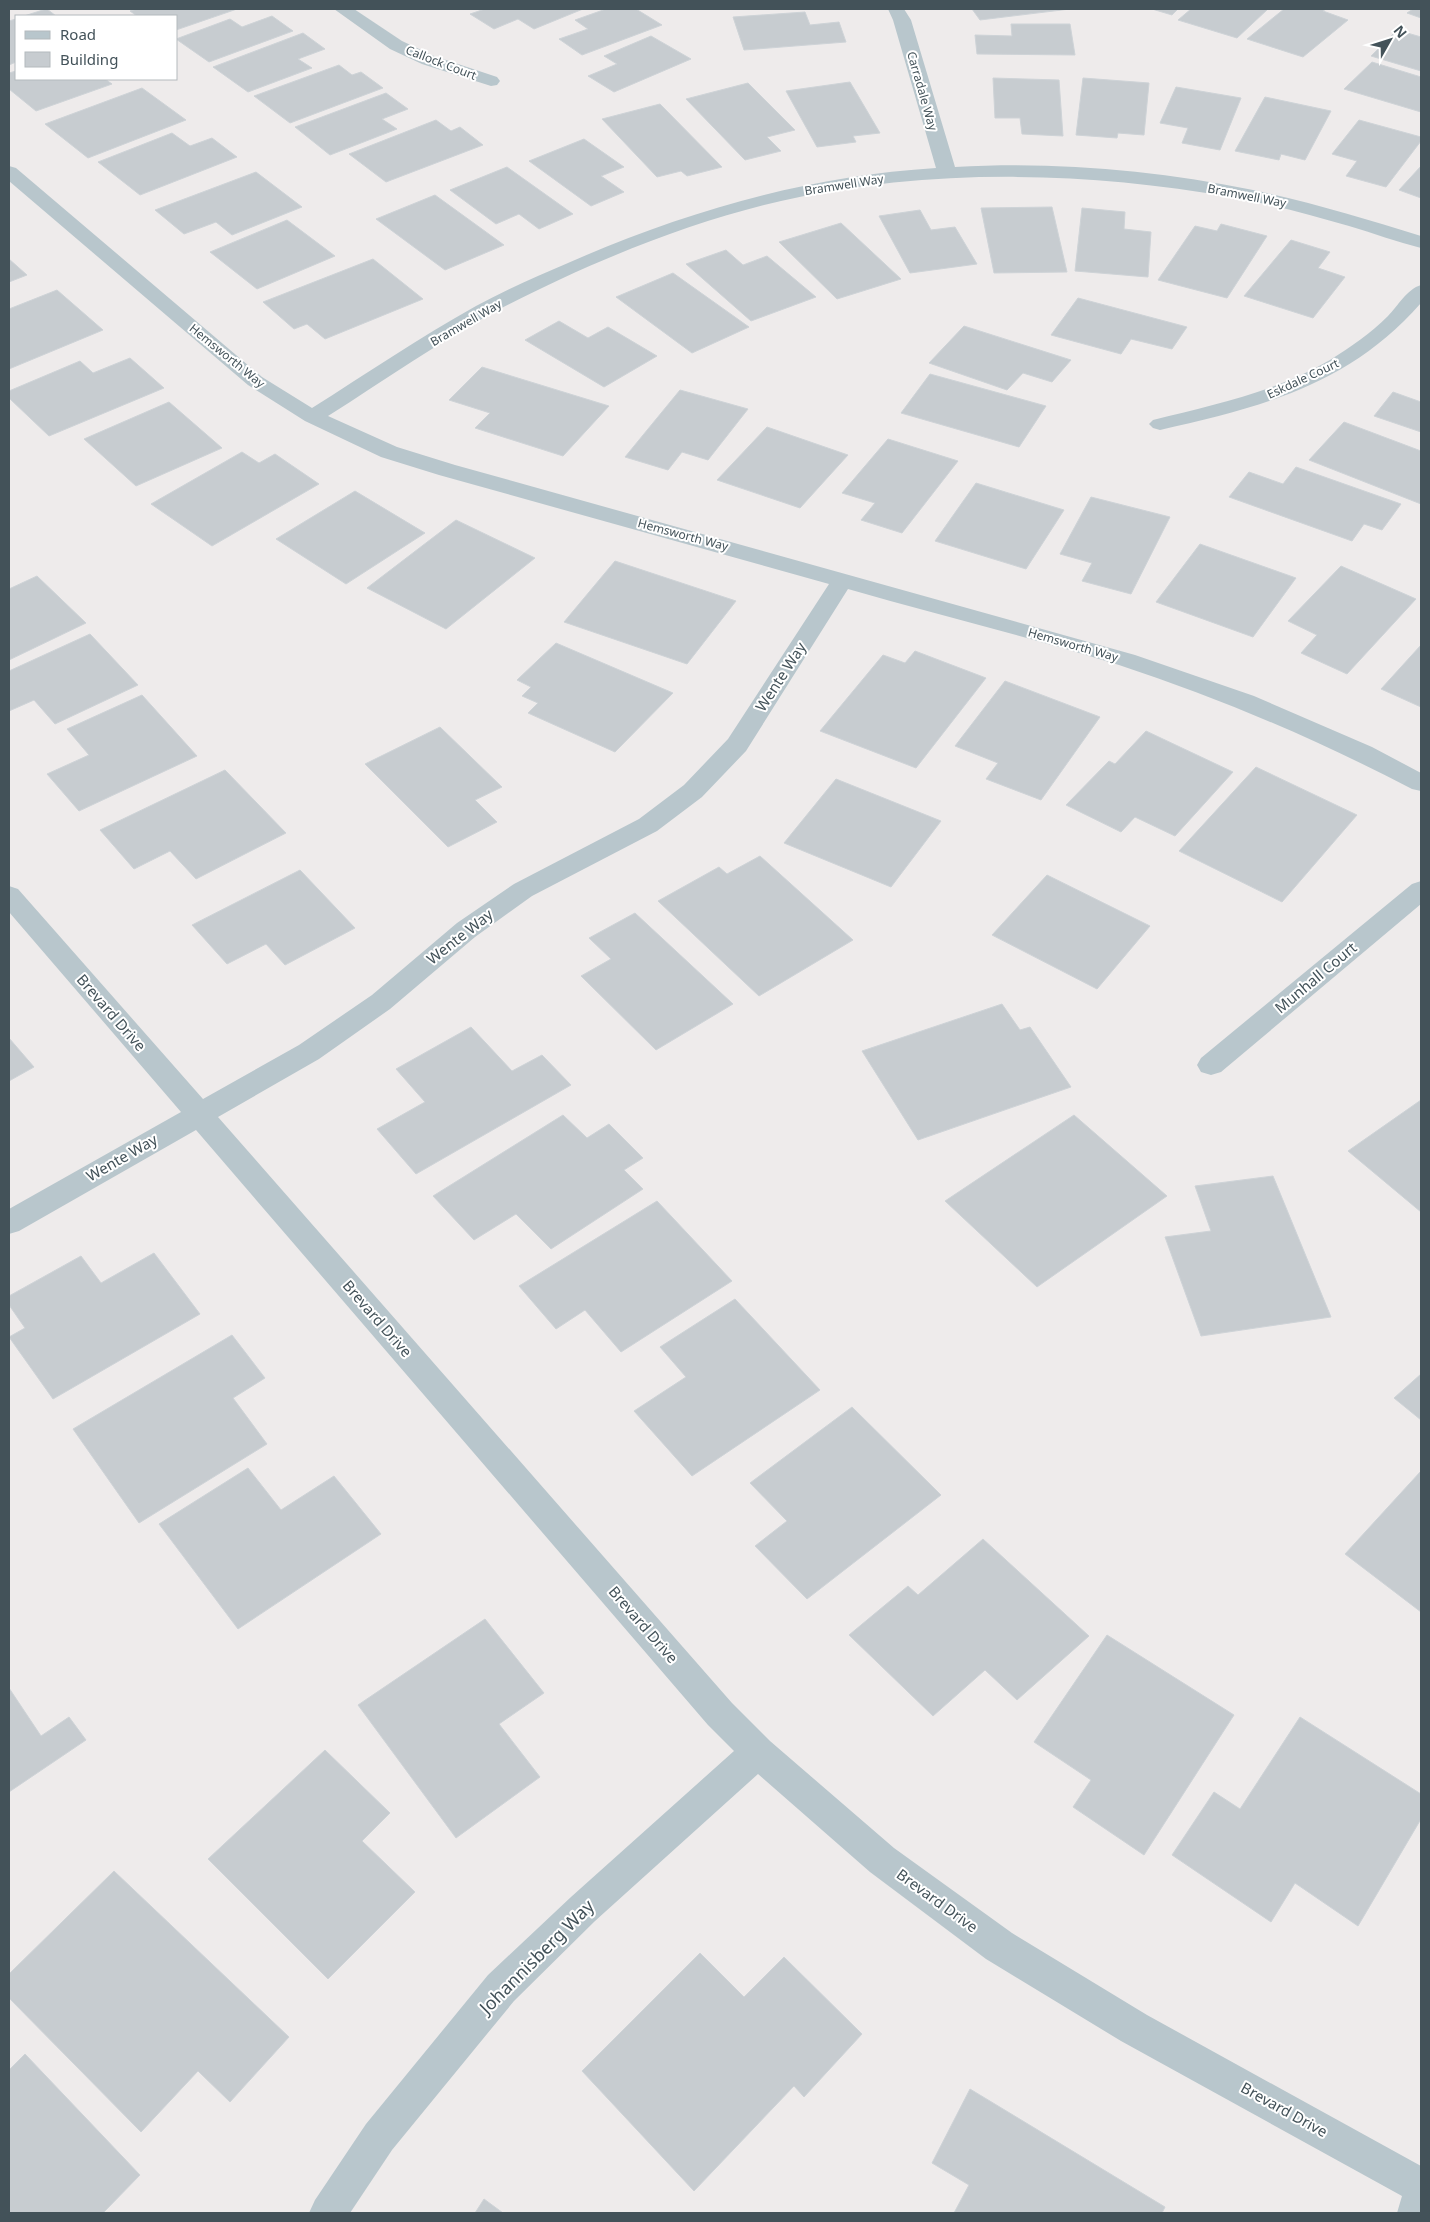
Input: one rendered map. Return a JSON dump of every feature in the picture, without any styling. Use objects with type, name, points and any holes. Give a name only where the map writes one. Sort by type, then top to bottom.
[{"type":"street","name":"Callock Court","points":[[343,9],[396,45],[420,56],[491,81]]},
{"type":"street","name":"Carradale Way","points":[[896,9],[902,20],[947,173]]},
{"type":"street","name":"Bramwell Way","points":[[312,417],[481,312],[546,279],[651,234],[716,212],[775,197],[846,183],[947,173],[1026,171],[1155,180],[1230,191],[1305,208],[1421,242]]},
{"type":"street","name":"Hemsworth Way","points":[[9,172],[255,380],[312,417],[389,452],[447,470],[1136,663],[1246,702],[1363,753],[1421,783]]},
{"type":"street","name":"Eskdale Court","points":[[1160,424],[1230,409],[1287,390],[1336,366],[1385,332],[1421,291]]},
{"type":"street","name":"Wente Way","points":[[9,1223],[309,1052],[381,1002],[466,930],[523,890],[648,825],[693,791],[737,745],[843,580]]},
{"type":"street","name":"Munhall Court","points":[[1211,1065],[1421,890]]},
{"type":"street","name":"Brevard Drive","points":[[9,894],[720,1714],[758,1752],[882,1860],[1000,1946],[1134,2028],[1421,2186]]},
{"type":"street","name":"Johannisberg Way","points":[[328,2213],[379,2137],[501,1988],[583,1909],[758,1752]]},
{"type":"street","points":[[1416,2213],[1421,2196]]},
{"type":"building","points":[[46,9],[55,15],[27,15]]},
{"type":"building","points":[[137,9],[237,9],[178,29],[178,15],[136,15],[130,11]]},
{"type":"building","points":[[485,9],[583,9],[534,29],[518,19],[494,29],[470,14]]},
{"type":"building","points":[[606,9],[636,9],[662,25],[582,55],[559,39],[588,29],[575,20]]},
{"type":"building","points":[[972,9],[1070,9],[980,20]]},
{"type":"building","points":[[1152,9],[1178,9],[1172,15]]},
{"type":"building","points":[[1191,9],[1268,9],[1237,38],[1178,20]]},
{"type":"building","points":[[1284,9],[1326,9],[1323,11],[1348,20],[1303,57],[1247,39]]},
{"type":"building","points":[[1413,9],[1421,9],[1421,18],[1407,13]]},
{"type":"building","points":[[805,12],[810,25],[839,22],[846,42],[744,50],[733,17]]},
{"type":"building","points":[[272,16],[293,31],[209,62],[178,40],[178,38],[230,19],[242,27]]},
{"type":"building","points":[[15,19],[15,62],[9,65],[9,21]]},
{"type":"building","points":[[1011,24],[1070,24],[1075,55],[977,54],[975,35],[1012,36]]},
{"type":"building","points":[[1397,30],[1421,37],[1421,71],[1371,56]]},
{"type":"building","points":[[303,33],[325,49],[298,59],[312,68],[248,92],[213,67]]},
{"type":"building","points":[[651,36],[691,59],[614,92],[588,76],[617,64],[604,56]]},
{"type":"building","points":[[1372,62],[1421,77],[1421,112],[1344,89]]},
{"type":"building","points":[[339,65],[352,75],[361,72],[383,88],[290,123],[254,96]]},
{"type":"building","points":[[15,71],[15,80],[106,80],[112,84],[36,111],[9,89],[9,73]]},
{"type":"building","points":[[993,78],[1059,80],[1063,136],[1022,134],[1020,118],[995,118]]},
{"type":"building","points":[[1083,78],[1149,83],[1144,135],[1118,133],[1117,138],[1076,135]]},
{"type":"building","points":[[850,82],[880,133],[853,136],[856,142],[817,147],[786,91]]},
{"type":"building","points":[[748,83],[795,130],[767,137],[781,151],[745,160],[686,99]]},
{"type":"building","points":[[1176,87],[1241,98],[1220,150],[1182,143],[1188,128],[1160,123]]},
{"type":"building","points":[[142,88],[186,120],[88,158],[45,124]]},
{"type":"building","points":[[386,93],[408,109],[382,119],[397,129],[330,155],[295,127]]},
{"type":"building","points":[[1265,97],[1331,111],[1305,160],[1281,154],[1279,160],[1235,151]]},
{"type":"building","points":[[660,104],[722,167],[687,176],[681,171],[657,177],[602,119]]},
{"type":"building","points":[[436,120],[451,131],[460,127],[483,145],[386,182],[349,154]]},
{"type":"building","points":[[1359,120],[1421,137],[1421,141],[1386,187],[1346,176],[1357,161],[1332,154]]},
{"type":"building","points":[[172,133],[190,146],[212,138],[237,157],[140,195],[98,162]]},
{"type":"building","points":[[584,139],[624,167],[601,176],[624,192],[591,206],[529,161]]},
{"type":"building","points":[[1421,166],[1421,198],[1399,190]]},
{"type":"building","points":[[507,167],[573,214],[539,229],[519,214],[496,224],[450,190]]},
{"type":"building","points":[[256,172],[302,207],[232,235],[216,222],[184,234],[155,210]]},
{"type":"building","points":[[435,195],[504,245],[445,270],[376,219]]},
{"type":"building","points":[[1052,207],[1067,272],[994,273],[981,208]]},
{"type":"building","points":[[1082,208],[1125,212],[1124,229],[1151,232],[1148,277],[1075,271]]},
{"type":"building","points":[[920,210],[931,230],[955,227],[977,264],[910,273],[879,216]]},
{"type":"building","points":[[287,220],[335,256],[257,289],[210,252]]},
{"type":"building","points":[[841,223],[901,279],[837,299],[779,242]]},
{"type":"building","points":[[1221,224],[1267,236],[1227,298],[1158,280],[1195,226],[1217,231]]},
{"type":"building","points":[[1291,240],[1330,252],[1318,268],[1345,277],[1313,318],[1244,296]]},
{"type":"building","points":[[726,250],[743,265],[767,256],[816,297],[751,321],[686,264]]},
{"type":"building","points":[[9,259],[27,275],[9,282]]},
{"type":"building","points":[[373,259],[423,299],[325,339],[307,324],[294,329],[263,302]]},
{"type":"building","points":[[673,273],[749,327],[692,353],[616,297]]},
{"type":"building","points":[[57,290],[103,330],[9,369],[9,309]]},
{"type":"building","points":[[1078,298],[1187,327],[1172,349],[1131,339],[1121,354],[1051,335]]},
{"type":"building","points":[[559,321],[588,338],[608,327],[657,356],[604,387],[525,340]]},
{"type":"building","points":[[964,326],[1071,360],[1052,382],[1023,373],[1007,390],[929,363]]},
{"type":"building","points":[[130,358],[164,388],[49,436],[9,398],[9,391],[80,361],[93,373]]},
{"type":"building","points":[[482,367],[609,406],[563,456],[475,428],[490,413],[449,400]]},
{"type":"building","points":[[930,374],[1046,406],[1019,447],[901,413]]},
{"type":"building","points":[[680,390],[748,409],[708,460],[682,452],[668,470],[625,457]]},
{"type":"building","points":[[1393,392],[1421,402],[1421,432],[1374,416]]},
{"type":"building","points":[[169,402],[222,448],[136,486],[84,439]]},
{"type":"building","points":[[1344,422],[1421,451],[1421,504],[1309,460]]},
{"type":"building","points":[[767,427],[848,455],[800,508],[717,480]]},
{"type":"building","points":[[888,439],[958,461],[902,533],[861,520],[875,503],[842,493]]},
{"type":"building","points":[[242,452],[259,463],[275,454],[319,484],[212,546],[151,504]]},
{"type":"building","points":[[1296,467],[1401,504],[1382,530],[1364,524],[1352,541],[1229,497],[1249,472],[1283,484]]},
{"type":"building","points":[[976,483],[1064,510],[1026,569],[935,541]]},
{"type":"building","points":[[355,491],[425,533],[346,584],[276,539]]},
{"type":"building","points":[[1091,497],[1170,517],[1131,594],[1082,581],[1092,563],[1060,554]]},
{"type":"building","points":[[456,520],[535,558],[446,629],[367,588]]},
{"type":"building","points":[[1200,544],[1296,578],[1253,637],[1156,602]]},
{"type":"building","points":[[615,561],[736,601],[687,664],[564,622]]},
{"type":"building","points":[[1341,566],[1416,599],[1347,674],[1301,653],[1317,635],[1288,621]]},
{"type":"building","points":[[37,576],[86,623],[9,660],[9,589]]},
{"type":"building","points":[[90,634],[138,685],[55,724],[34,700],[9,711],[9,671]]},
{"type":"building","points":[[556,643],[673,693],[615,752],[528,713],[538,703],[522,696],[531,687],[517,680]]},
{"type":"building","points":[[1421,645],[1421,707],[1381,689]]},
{"type":"building","points":[[915,651],[986,678],[916,768],[820,731],[883,655],[905,663]]},
{"type":"building","points":[[1005,681],[1100,717],[1041,800],[986,779],[998,763],[955,746]]},
{"type":"building","points":[[142,695],[197,756],[79,811],[47,774],[89,755],[67,729]]},
{"type":"building","points":[[440,727],[502,787],[475,800],[497,822],[448,847],[365,764]]},
{"type":"building","points":[[1146,731],[1233,772],[1175,836],[1135,817],[1121,832],[1066,805],[1109,761],[1115,764]]},
{"type":"building","points":[[1256,767],[1357,815],[1282,902],[1179,851]]},
{"type":"building","points":[[225,770],[286,833],[196,879],[170,851],[134,869],[100,830]]},
{"type":"building","points":[[836,779],[941,821],[891,887],[784,843]]},
{"type":"building","points":[[760,856],[853,940],[759,996],[658,901],[719,867],[727,874]]},
{"type":"building","points":[[300,870],[355,928],[285,965],[266,944],[227,964],[192,925]]},
{"type":"building","points":[[1047,875],[1150,926],[1097,989],[992,935]]},
{"type":"building","points":[[635,913],[733,1004],[656,1050],[581,976],[611,959],[589,938]]},
{"type":"building","points":[[1002,1004],[1020,1030],[1030,1027],[1071,1087],[918,1140],[862,1051]]},
{"type":"building","points":[[471,1027],[512,1071],[542,1055],[571,1085],[416,1174],[377,1129],[425,1102],[396,1069]]},
{"type":"building","points":[[9,1038],[34,1067],[9,1081]]},
{"type":"building","points":[[1421,1100],[1421,1212],[1348,1151]]},
{"type":"building","points":[[563,1115],[587,1138],[609,1124],[643,1158],[624,1170],[643,1189],[551,1249],[516,1214],[474,1240],[433,1196]]},
{"type":"building","points":[[1074,1115],[1167,1196],[1037,1287],[945,1201]]},
{"type":"building","points":[[1273,1176],[1331,1317],[1201,1336],[1165,1237],[1211,1231],[1195,1186]]},
{"type":"building","points":[[657,1201],[732,1281],[621,1352],[585,1310],[556,1329],[519,1286]]},
{"type":"building","points":[[154,1253],[200,1314],[53,1399],[9,1337],[25,1328],[9,1305],[9,1296],[81,1256],[101,1283]]},
{"type":"building","points":[[735,1299],[820,1390],[692,1476],[634,1411],[686,1377],[660,1347]]},
{"type":"building","points":[[232,1335],[265,1378],[233,1398],[267,1444],[139,1523],[73,1429]]},
{"type":"building","points":[[1421,1374],[1421,1420],[1394,1398]]},
{"type":"building","points":[[852,1407],[941,1495],[807,1599],[755,1546],[787,1521],[750,1483]]},
{"type":"building","points":[[248,1468],[281,1510],[334,1476],[381,1534],[238,1629],[159,1524]]},
{"type":"building","points":[[1421,1471],[1421,1612],[1345,1554]]},
{"type":"building","points":[[983,1539],[1089,1636],[1017,1700],[985,1670],[933,1716],[849,1635],[908,1586],[918,1595]]},
{"type":"building","points":[[485,1619],[544,1693],[499,1724],[540,1777],[456,1838],[358,1705]]},
{"type":"building","points":[[1107,1635],[1234,1715],[1144,1855],[1073,1807],[1091,1780],[1034,1742]]},
{"type":"building","points":[[9,1688],[41,1736],[69,1717],[86,1740],[9,1792]]},
{"type":"building","points":[[1300,1717],[1421,1794],[1421,1819],[1358,1926],[1295,1883],[1271,1922],[1172,1855],[1214,1792],[1240,1809]]},
{"type":"building","points":[[325,1750],[390,1813],[362,1841],[415,1892],[328,1979],[208,1859]]},
{"type":"building","points":[[114,1871],[289,2037],[230,2102],[198,2071],[141,2132],[9,1998],[9,1974]]},
{"type":"building","points":[[700,1953],[744,1997],[784,1957],[862,2034],[804,2097],[794,2086],[694,2191],[582,2071]]},
{"type":"building","points":[[25,2054],[140,2175],[103,2213],[9,2213],[9,2070]]},
{"type":"building","points":[[970,2089],[1165,2207],[1162,2213],[954,2213],[969,2185],[932,2163]]},
{"type":"building","points":[[484,2199],[503,2213],[475,2213]]}]
